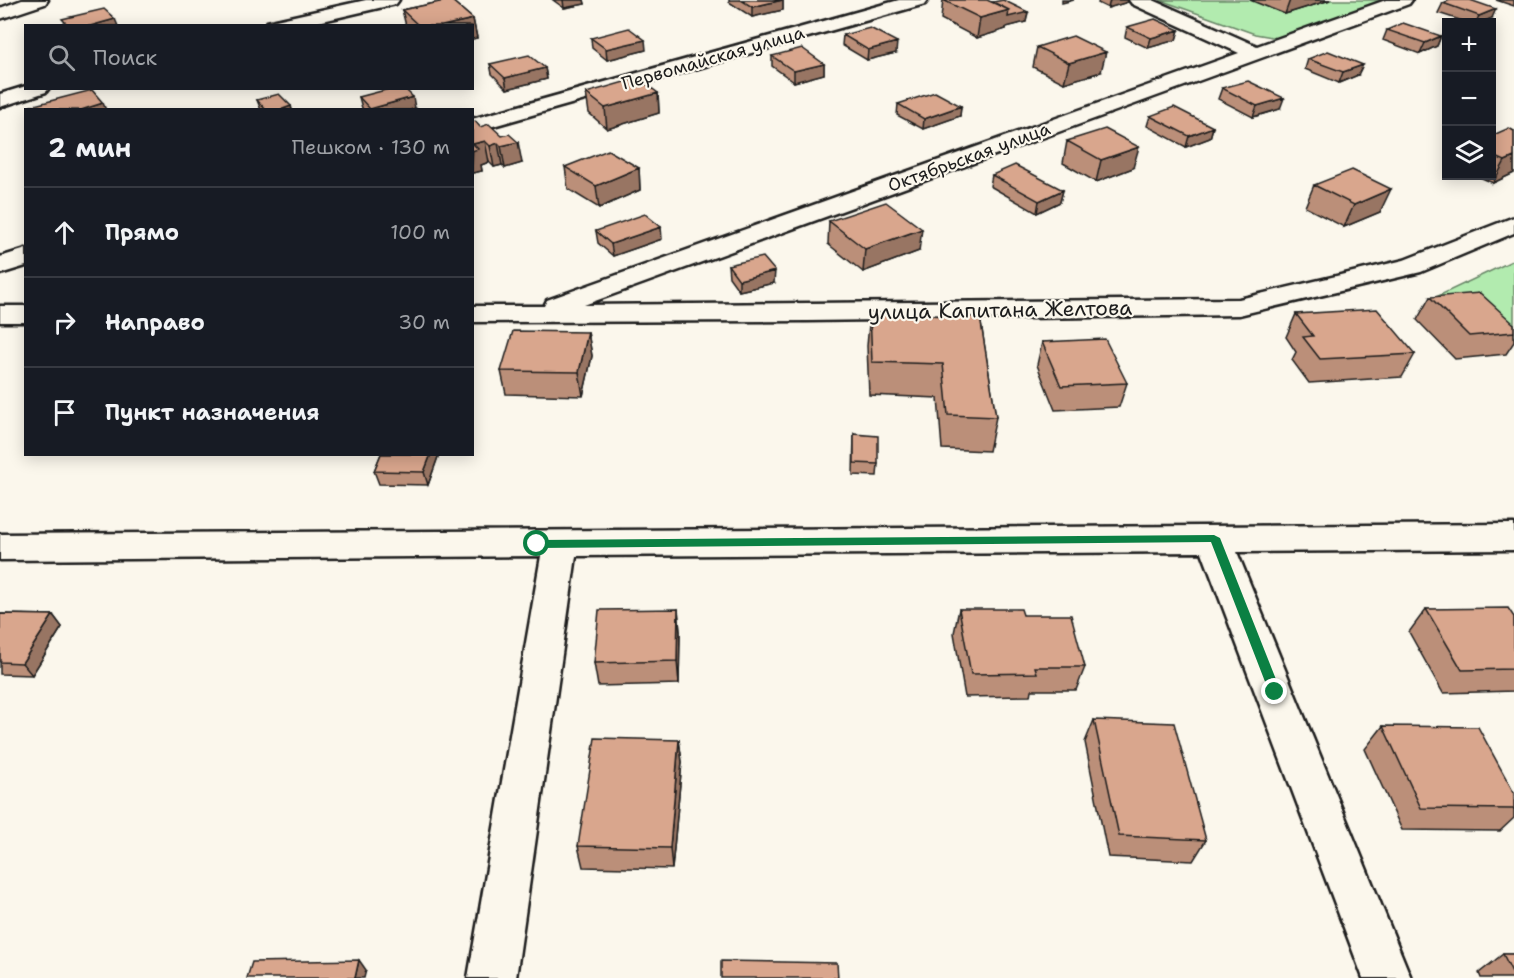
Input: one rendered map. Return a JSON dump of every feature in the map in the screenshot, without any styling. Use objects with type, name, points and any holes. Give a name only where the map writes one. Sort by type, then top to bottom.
[{"type":"street","points":[[0,14],[39,0]]},
{"type":"street","points":[[283,24],[390,0]]},
{"type":"street","name":"Первомайская улица","points":[[474,125],[919,0]]},
{"type":"street","points":[[1138,0],[1256,53]]},
{"type":"street","name":"Октябрьская улица","points":[[536,314],[1402,0]]},
{"type":"street","points":[[0,101],[33,90]]},
{"type":"street","name":"улица Капитана Желтова","points":[[474,314],[808,313],[1239,307],[1412,266],[1514,224]]},
{"type":"street","points":[[0,266],[24,258]]},
{"type":"street","points":[[0,314],[24,314]]},
{"type":"street","points":[[0,547],[1514,537]]},
{"type":"street","points":[[1214,538],[1387,978]]},
{"type":"street","points":[[492,978],[560,544]]},
{"type":"green space","points":[[1160,0],[1389,0],[1278,38],[1255,34]]},
{"type":"green space","points":[[1514,260],[1514,338],[1438,296]]},
{"type":"building","points":[[451,0],[473,19],[451,24],[417,24],[402,10]]},
{"type":"building","points":[[741,0],[782,0],[752,7]]},
{"type":"building","points":[[943,0],[987,0],[1009,10],[980,18]]},
{"type":"building","points":[[1003,0],[1028,12],[1008,17],[1009,10],[993,2]]},
{"type":"building","points":[[1451,0],[1470,0],[1496,9],[1479,16],[1443,3]]},
{"type":"building","points":[[104,9],[115,19],[97,24],[67,24],[62,19]]},
{"type":"building","points":[[1155,19],[1179,30],[1151,38],[1127,27]]},
{"type":"building","points":[[1403,23],[1441,36],[1425,43],[1387,30]]},
{"type":"building","points":[[629,28],[645,40],[606,49],[591,38]]},
{"type":"building","points":[[870,28],[897,42],[868,50],[843,35]]},
{"type":"building","points":[[1073,36],[1106,52],[1069,63],[1037,47]]},
{"type":"building","points":[[802,48],[824,64],[794,71],[772,56]]},
{"type":"building","points":[[1328,51],[1363,65],[1343,72],[1308,59]]},
{"type":"building","points":[[529,55],[545,68],[505,78],[490,64]]},
{"type":"building","points":[[638,78],[658,93],[605,108],[586,93]]},
{"type":"building","points":[[1248,81],[1284,98],[1257,106],[1222,88]]},
{"type":"building","points":[[92,90],[103,103],[87,108],[32,108],[31,106]]},
{"type":"building","points":[[385,90],[406,90],[413,97],[369,108],[359,97]]},
{"type":"building","points":[[935,92],[961,106],[924,119],[898,104]]},
{"type":"building","points":[[279,94],[291,106],[264,108],[257,100]]},
{"type":"building","points":[[1174,107],[1213,127],[1189,136],[1150,116]]},
{"type":"building","points":[[474,121],[480,127],[489,124],[502,136],[509,134],[518,142],[501,146],[498,143],[490,146],[485,141],[474,144]]},
{"type":"building","points":[[1509,128],[1514,131],[1514,157],[1505,161],[1496,157],[1496,134]]},
{"type":"building","points":[[1105,129],[1139,147],[1101,160],[1067,141]]},
{"type":"building","points":[[608,150],[639,168],[596,186],[565,167]]},
{"type":"building","points":[[1015,165],[1063,190],[1039,201],[992,175]]},
{"type":"building","points":[[1352,170],[1391,189],[1354,205],[1314,185]]},
{"type":"building","points":[[886,202],[922,229],[865,249],[829,221]]},
{"type":"building","points":[[645,214],[661,227],[611,244],[596,231]]},
{"type":"building","points":[[763,257],[775,271],[739,280],[728,265]]},
{"type":"building","points":[[1480,293],[1514,324],[1514,332],[1469,336],[1430,297]]},
{"type":"building","points":[[1377,309],[1415,354],[1320,359],[1303,337],[1313,336],[1296,314]]},
{"type":"building","points":[[870,313],[980,317],[996,417],[948,415],[943,364],[872,362]]},
{"type":"building","points":[[513,331],[588,332],[579,372],[501,371]]},
{"type":"building","points":[[1105,339],[1127,383],[1061,386],[1042,342]]},
{"type":"building","points":[[854,434],[878,436],[878,464],[854,463]]},
{"type":"building","points":[[380,456],[430,456],[424,472],[374,471]]},
{"type":"building","points":[[1508,608],[1514,617],[1514,669],[1462,670],[1426,609]]},
{"type":"building","points":[[678,609],[677,661],[594,663],[599,610]]},
{"type":"building","points":[[959,609],[1021,609],[1023,615],[1071,615],[1085,667],[1035,667],[1037,673],[971,674]]},
{"type":"building","points":[[0,614],[53,615],[22,663],[0,662]]},
{"type":"building","points":[[1094,720],[1174,723],[1206,840],[1119,836]]},
{"type":"building","points":[[1383,726],[1478,727],[1514,793],[1514,809],[1421,808]]},
{"type":"building","points":[[595,738],[679,740],[670,848],[578,846]]},
{"type":"building","points":[[1503,954],[1514,954],[1514,976]]},
{"type":"building","points":[[359,960],[355,978],[247,978],[252,962]]},
{"type":"building","points":[[721,961],[837,963],[838,978],[721,978]]},
{"type":"route","points":[[537,544],[1214,538],[1275,692]]}]
